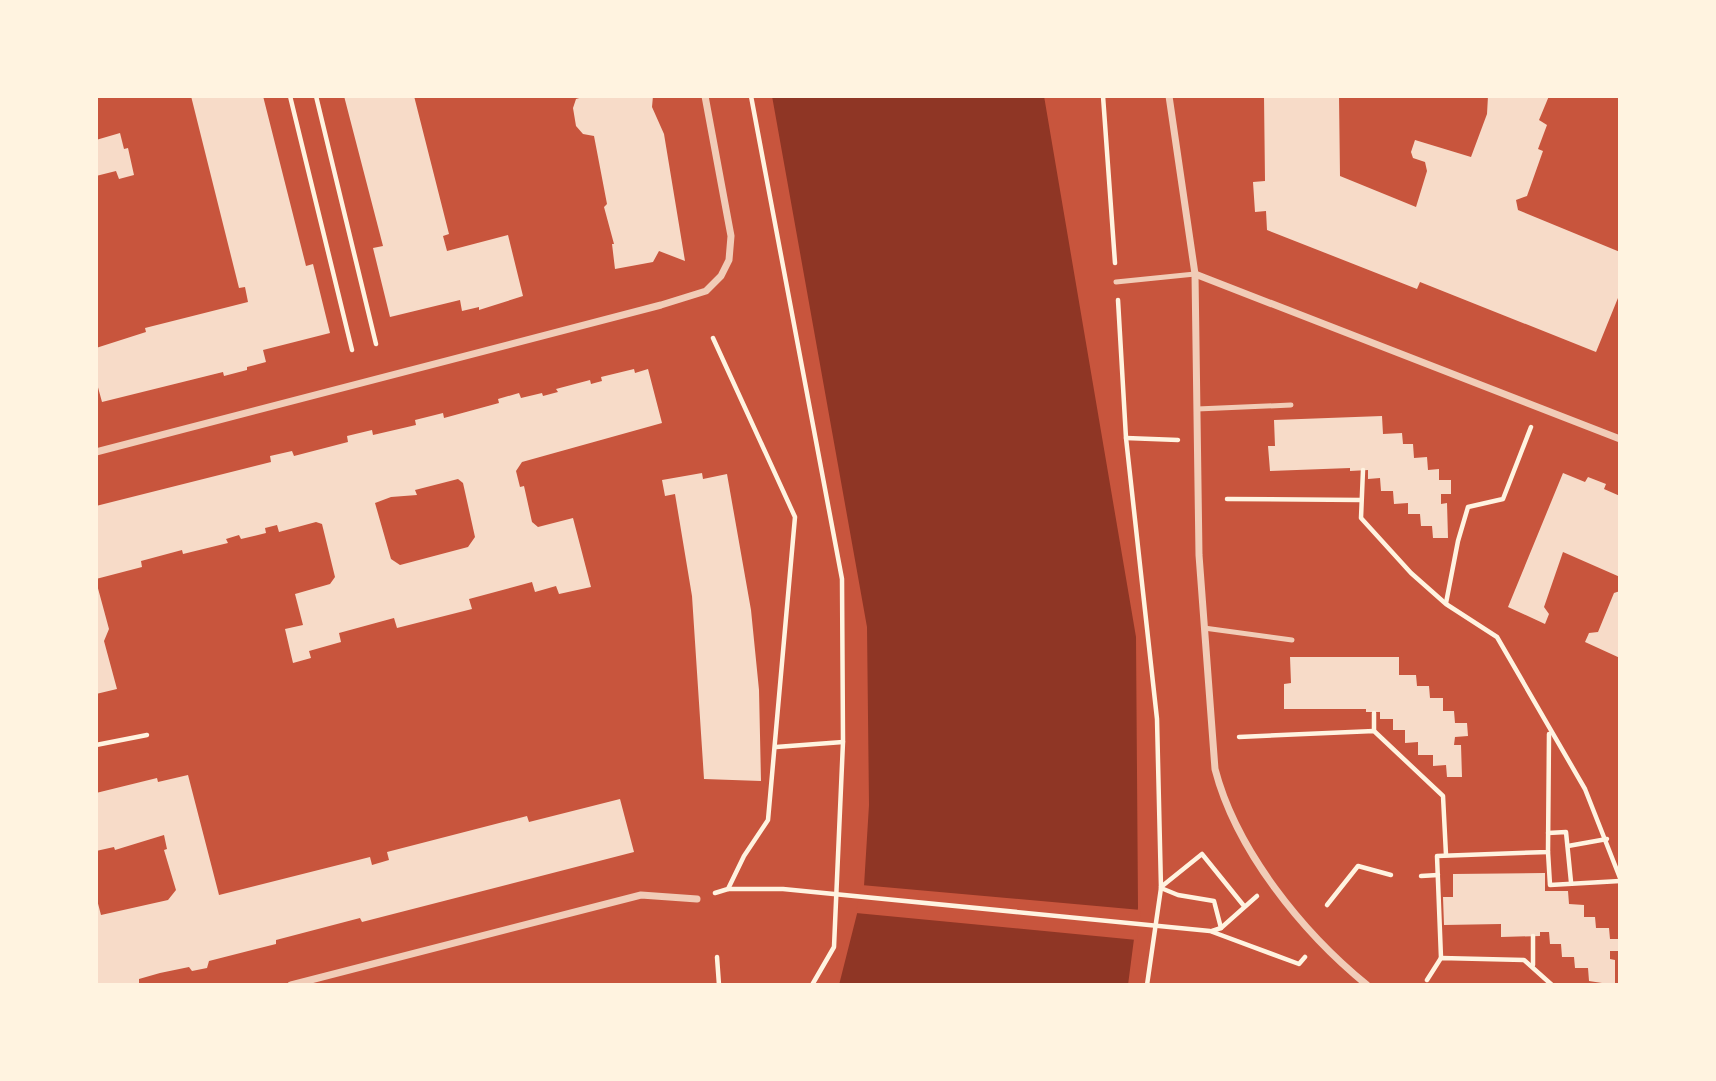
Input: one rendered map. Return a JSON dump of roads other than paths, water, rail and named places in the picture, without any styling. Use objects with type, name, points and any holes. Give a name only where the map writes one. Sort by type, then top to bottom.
[{"type":"street","points":[[96,452],[660,305],[706,290],[721,276],[729,260],[731,236],[705,96]]},
{"type":"street","points":[[1169,96],[1195,274],[1197,440],[1204,628],[1215,769],[1223,802],[1256,862],[1334,958],[1367,985]]},
{"type":"street","points":[[1195,274],[1620,439]]},
{"type":"street","points":[[291,985],[641,895],[697,899]]},
{"type":"lane","points":[[1116,282],[1195,274]]},
{"type":"lane","points":[[1197,409],[1291,405]]},
{"type":"lane","points":[[1204,628],[1292,640]]}]
